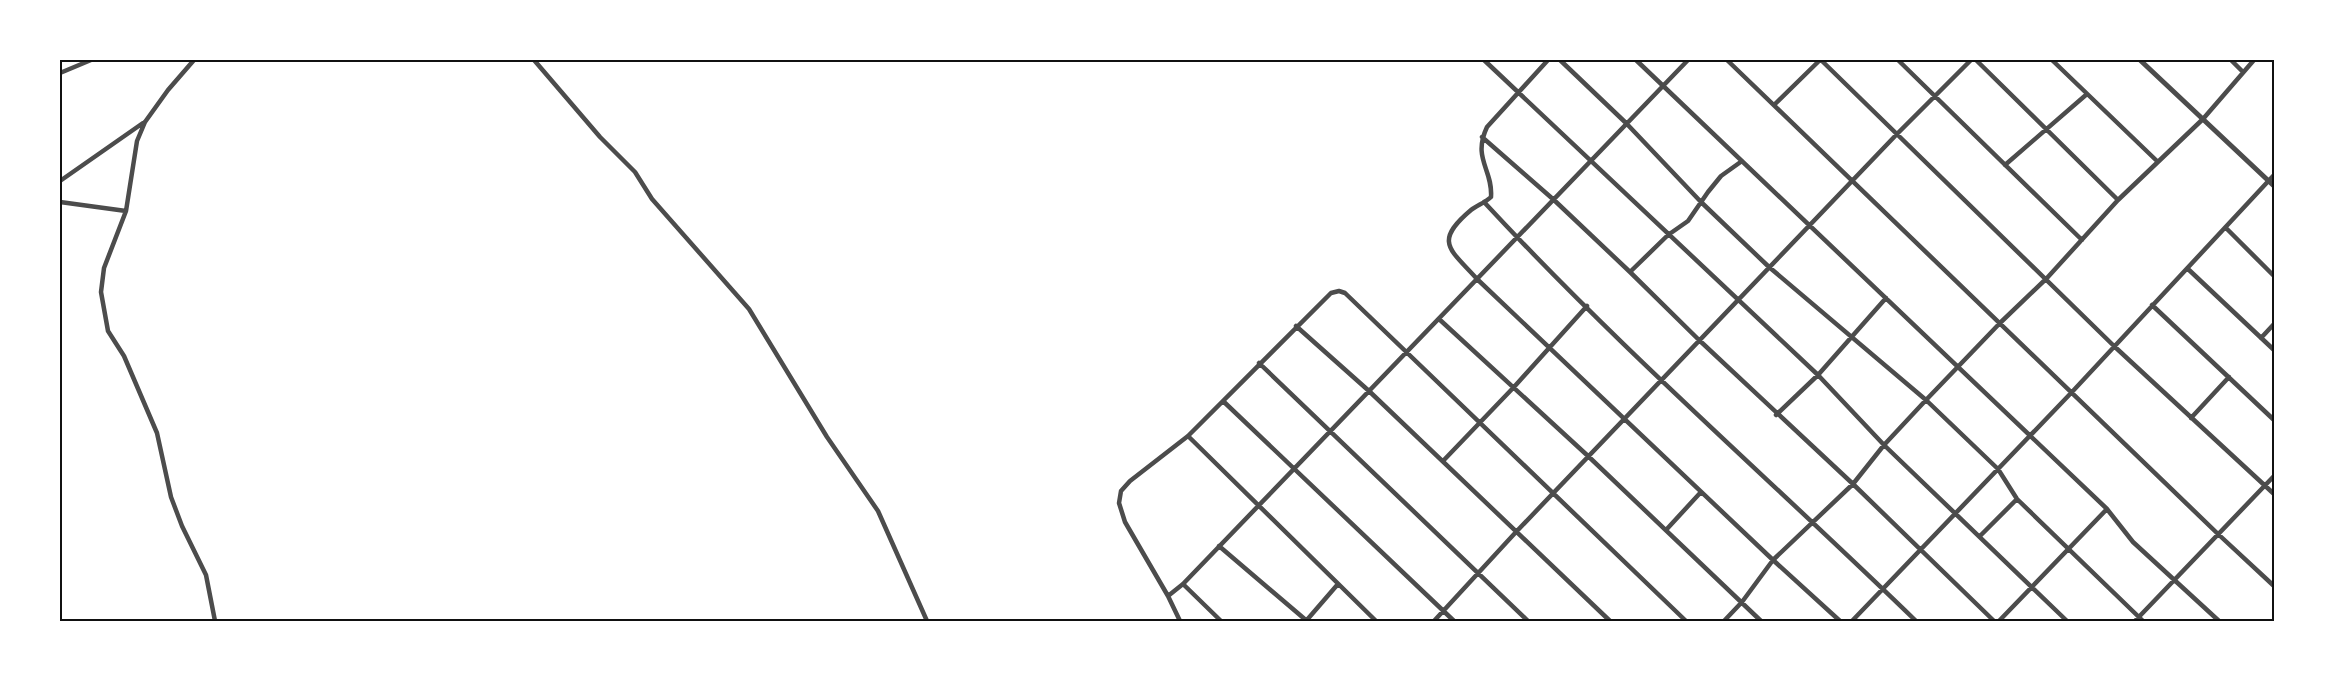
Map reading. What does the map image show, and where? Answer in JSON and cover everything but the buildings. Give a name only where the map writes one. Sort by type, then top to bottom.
[{"type":"street","points":[[60,74],[91,60]]},
{"type":"street","points":[[194,60],[168,90],[145,122],[137,140],[126,211],[104,268],[101,292],[103,313],[108,330],[124,356],[157,433],[171,497],[182,526],[206,575],[215,621]]},
{"type":"street","points":[[534,60],[600,136],[635,172],[652,199],[749,309],[827,437],[878,511],[927,621]]},
{"type":"street","points":[[1484,60],[1818,375],[1884,444],[2034,586],[2067,621]]},
{"type":"street","points":[[1548,60],[1487,127],[1482,137],[1480,152],[1491,196],[1471,211],[1450,232],[1448,238],[1449,247],[1477,279],[1773,560],[1840,621]]},
{"type":"street","points":[[1560,60],[1626,124],[1701,202],[1769,267],[1926,400],[1998,469],[2017,499],[2139,620],[2274,476]]},
{"type":"street","points":[[1636,60],[2107,509],[2133,542],[2219,621]]},
{"type":"street","points":[[1168,596],[1183,584],[1688,60]]},
{"type":"street","points":[[1728,60],[2274,586]]},
{"type":"street","points":[[1774,106],[1820,60],[2047,278],[2115,347],[2274,494]]},
{"type":"street","points":[[1898,60],[2082,240]]},
{"type":"street","points":[[1434,621],[1553,492],[1896,134],[1971,60]]},
{"type":"street","points":[[1976,60],[2118,200]]},
{"type":"street","points":[[2052,60],[2158,162]]},
{"type":"street","points":[[2140,60],[2274,186]]},
{"type":"street","points":[[2231,60],[2243,72]]},
{"type":"street","points":[[1724,621],[1742,602],[1773,560],[1814,524],[1853,484],[1884,444],[2000,323],[2047,278],[2118,200],[2203,119],[2254,60]]},
{"type":"street","points":[[2005,165],[2087,94]]},
{"type":"street","points":[[60,181],[145,122]]},
{"type":"street","points":[[1482,137],[1554,200],[1776,415],[1853,484],[1994,621]]},
{"type":"street","points":[[1630,272],[1668,235],[1688,221],[1721,176],[1742,161]]},
{"type":"street","points":[[1852,621],[2115,347],[2274,175]]},
{"type":"street","points":[[60,202],[126,211]]},
{"type":"street","points":[[1484,202],[1517,238],[1662,380],[1916,621]]},
{"type":"street","points":[[2226,228],[2274,276]]},
{"type":"street","points":[[2188,269],[2274,350]]},
{"type":"street","points":[[1180,621],[1168,596],[1125,522],[1119,503],[1121,491],[1188,436],[1296,326],[1332,293],[1339,291],[1345,294],[1686,621]]},
{"type":"street","points":[[1776,415],[1818,375],[1886,298]]},
{"type":"street","points":[[2152,305],[2274,420]]},
{"type":"street","points":[[1443,461],[1514,387],[1587,306]]},
{"type":"street","points":[[1439,319],[1588,456],[1761,621]]},
{"type":"street","points":[[2261,338],[2274,324]]},
{"type":"street","points":[[1296,326],[1369,391],[1610,621]]},
{"type":"street","points":[[1259,363],[1528,621]]},
{"type":"street","points":[[2191,418],[2228,377]]},
{"type":"street","points":[[1223,401],[1454,621]]},
{"type":"street","points":[[1188,436],[1376,621]]},
{"type":"street","points":[[1666,530],[1701,492]]},
{"type":"street","points":[[1980,536],[2017,499]]},
{"type":"street","points":[[1999,621],[2107,509]]},
{"type":"street","points":[[1218,546],[1306,621],[1338,584]]},
{"type":"street","points":[[1183,584],[1221,621]]}]
